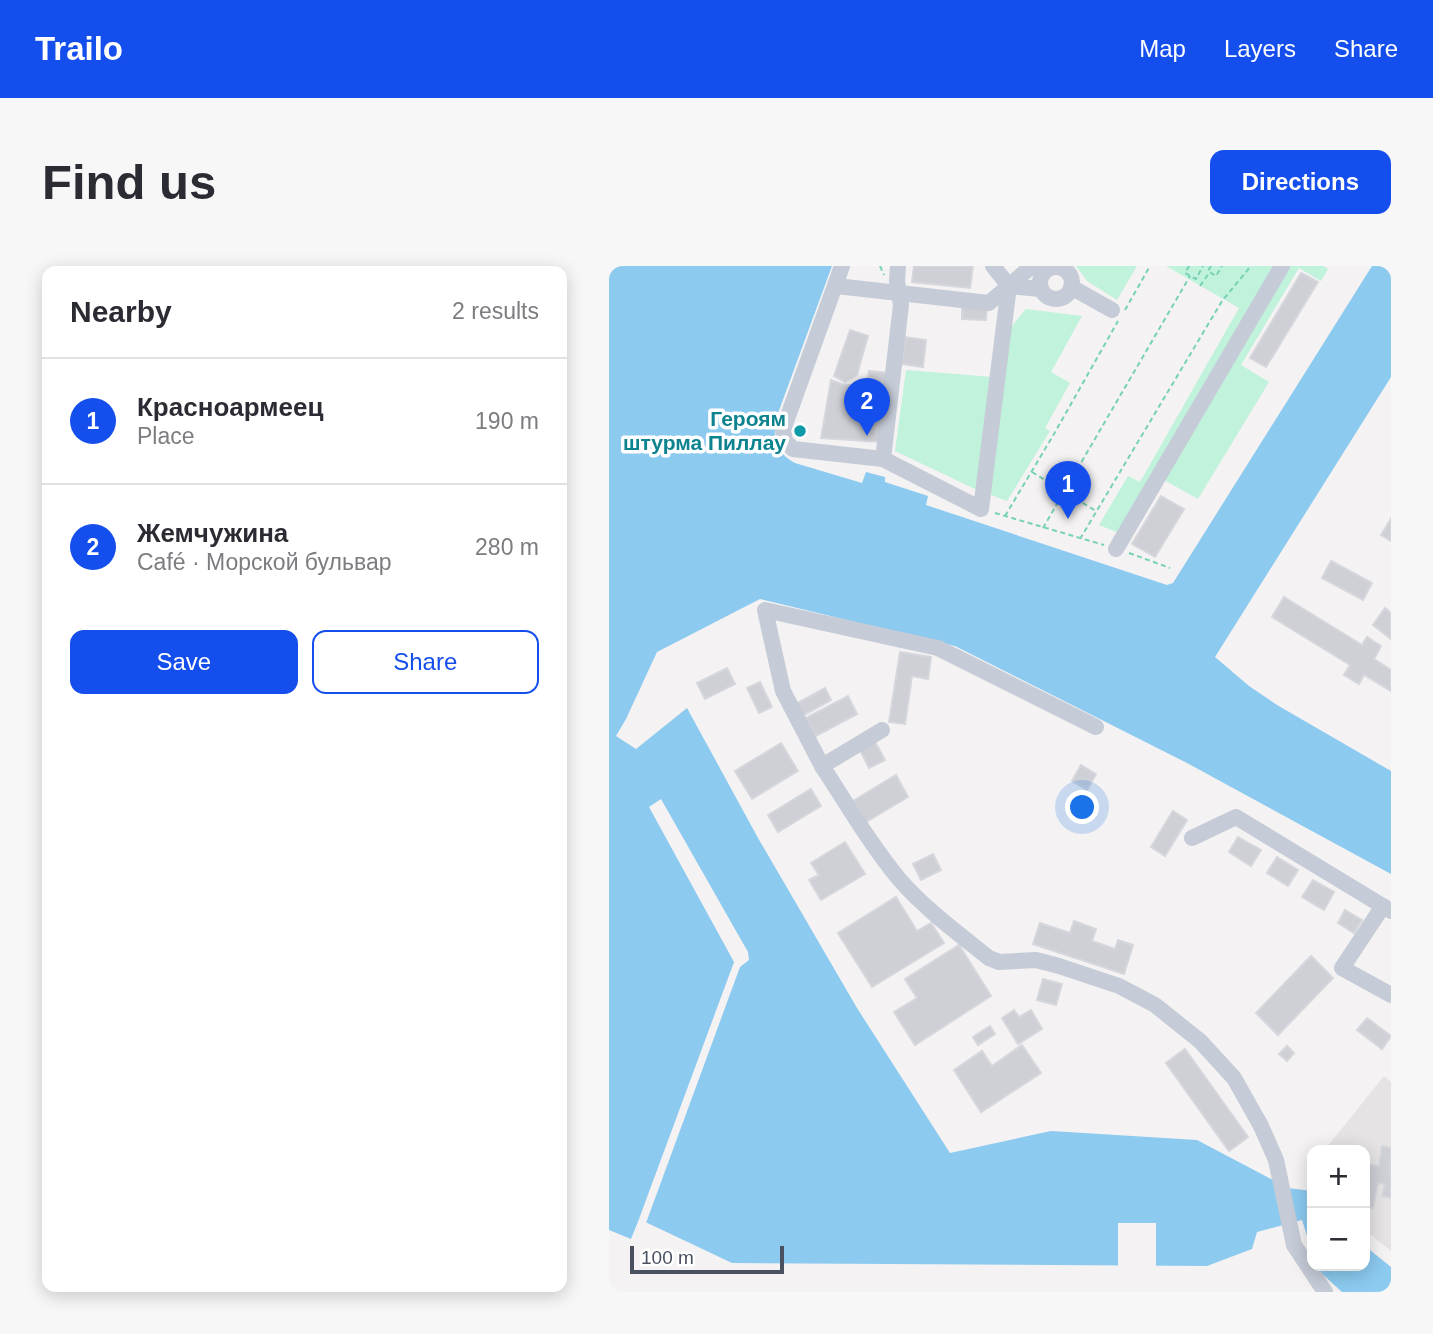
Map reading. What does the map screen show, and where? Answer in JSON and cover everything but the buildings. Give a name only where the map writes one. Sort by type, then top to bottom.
[{"type":"street","points":[[842,266],[783,430],[785,441],[793,449],[883,459],[981,509],[1009,286]]},
{"type":"street","points":[[883,459],[901,305],[897,281],[898,266]]},
{"type":"street","points":[[993,266],[1009,286],[1040,289]]},
{"type":"street","points":[[836,286],[989,303],[1032,266]]},
{"type":"street","points":[[1117,549],[1282,266]]},
{"type":"street","points":[[1049,267],[1060,267],[1071,277],[1071,287],[1066,296],[1056,302],[1040,289],[1040,279],[1049,267]]},
{"type":"street","points":[[1071,287],[1112,310]]},
{"type":"street","points":[[1096,727],[938,648],[765,610],[783,691],[822,766],[871,842],[899,878],[916,896],[989,958],[999,962],[1036,960],[1119,986],[1155,1005],[1200,1041],[1234,1079],[1265,1134],[1281,1177],[1294,1245],[1325,1292]]},
{"type":"street","points":[[822,766],[882,730]]},
{"type":"street","points":[[1192,838],[1236,817],[1387,908],[1342,968],[1391,995]]},
{"type":"path","points":[[1005,516],[1150,266]]},
{"type":"path","points":[[1189,266],[1185,273],[1195,279],[1203,266]]},
{"type":"path","points":[[1200,286],[1211,266]]},
{"type":"path","points":[[1210,272],[1216,276],[1222,266]]},
{"type":"path","points":[[1242,266],[1248,270]]},
{"type":"path","points":[[1080,539],[1222,301],[1251,266]]},
{"type":"path","points":[[1043,528],[1190,276]]},
{"type":"path","points":[[1031,472],[1097,511]]},
{"type":"path","points":[[981,509],[1117,549],[1170,568]]},
{"type":"shaded area","points":[[1384,1076],[1391,1082],[1391,1251],[1370,1234],[1370,1145],[1329,1145]]},
{"type":"green space","points":[[1076,266],[1137,266],[1117,300],[1087,281]]},
{"type":"green space","points":[[1166,266],[1324,266],[1328,269],[1321,281],[1299,268],[1241,365],[1269,382],[1198,499],[1155,475],[1121,534],[1099,525],[1128,476],[1140,482],[1239,308]]},
{"type":"green space","points":[[1026,309],[1082,316],[1051,372],[1070,383],[1045,428],[1050,431],[1007,501],[895,451],[906,370],[993,377],[988,408],[1001,410],[1011,327]]},
{"type":"water","points":[[609,266],[832,266],[777,416],[775,437],[779,449],[788,459],[862,483],[866,472],[885,477],[885,482],[928,496],[926,505],[1167,585],[1173,583],[1372,266],[1391,266],[1391,377],[1215,657],[1249,686],[1277,705],[1391,771],[1391,874],[1187,763],[955,646],[760,599],[657,652],[616,736],[636,749],[687,708],[758,838],[857,1008],[950,1153],[1051,1131],[1197,1140],[1288,1188],[1307,1190],[1307,1236],[1302,1220],[1257,1232],[1252,1249],[1207,1266],[732,1263],[639,1219],[631,1239],[609,1230]]},
{"type":"water","points":[[1370,1250],[1391,1267],[1391,1292],[1342,1292],[1319,1271],[1370,1271]]},
{"type":"pier","points":[[661,799],[748,952],[749,960],[740,967],[646,1223],[639,1219],[734,962],[649,807]]},
{"type":"pier","points":[[1118,1223],[1156,1223],[1156,1266],[1118,1266]]},
{"type":"place","name":"Героям штурма Пиллау","points":[[800,431]]},
{"type":"place","name":"Жемчужина","points":[[867,436]]},
{"type":"place","name":"Красноармеец","points":[[1068,519]]}]
